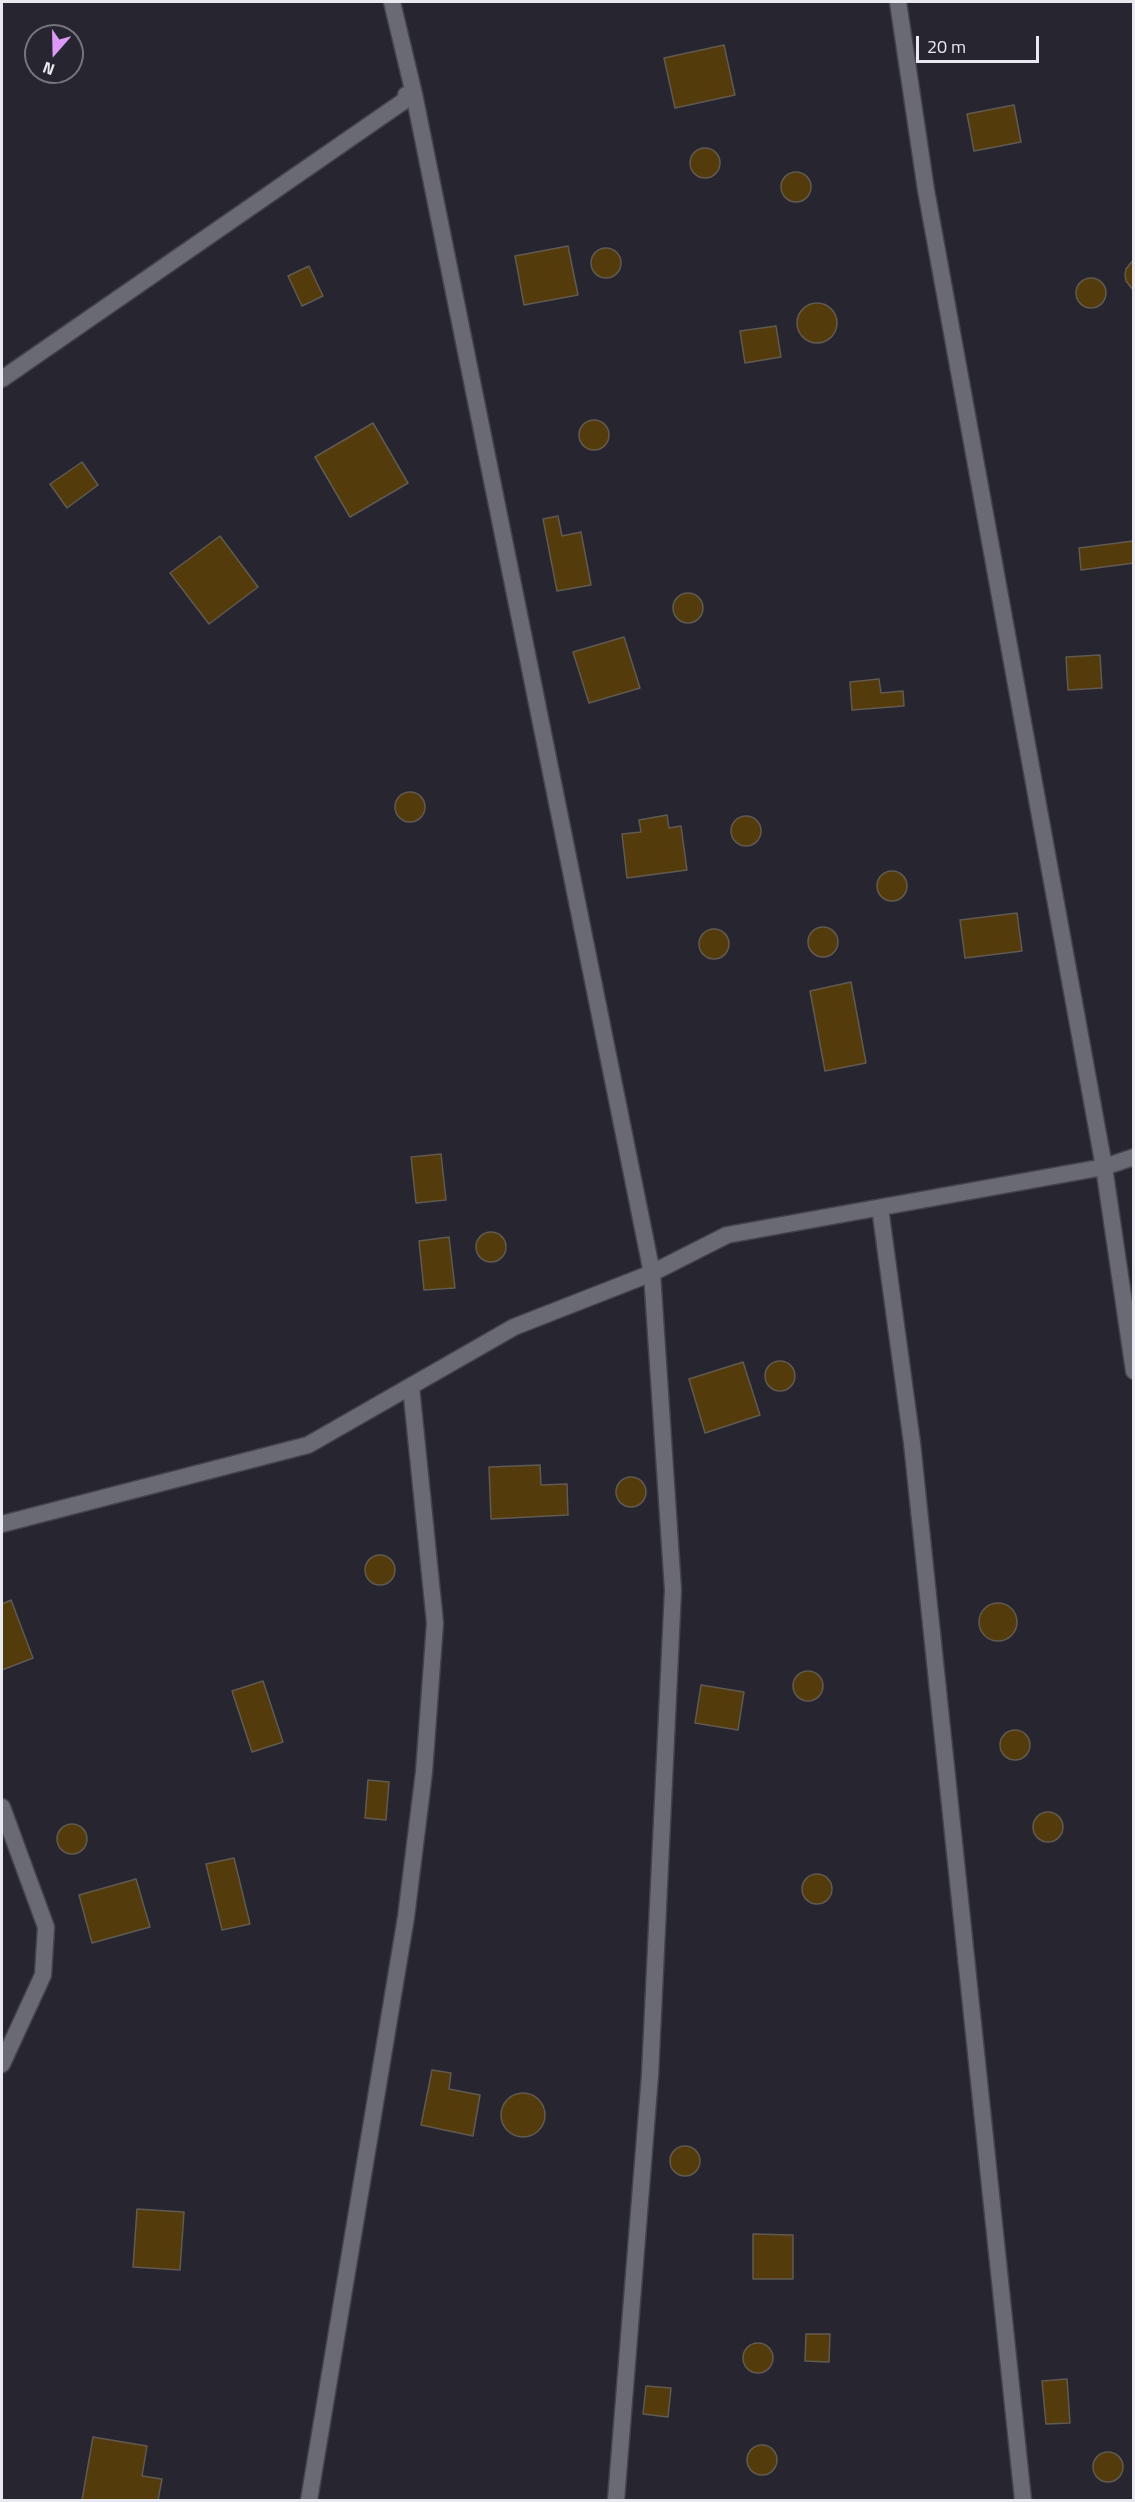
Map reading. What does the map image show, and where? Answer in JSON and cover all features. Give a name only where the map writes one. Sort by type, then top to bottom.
[{"type":"street","points":[[392,2],[652,1273],[673,1590],[650,2075],[616,2500]]},
{"type":"street","points":[[898,2],[926,190],[1104,1167],[1134,1371]]},
{"type":"street","points":[[2,379],[410,95]]},
{"type":"street","points":[[2,1524],[308,1445],[514,1327],[652,1273],[727,1235],[1104,1167],[1134,1157]]},
{"type":"street","points":[[880,1208],[913,1455],[1023,2500]]},
{"type":"street","points":[[309,2500],[406,1917],[424,1773],[435,1623],[411,1387]]},
{"type":"street","points":[[2,1807],[46,1927],[43,1975],[2,2064]]},
{"type":"building","points":[[724,45],[735,95],[675,108],[664,58]]},
{"type":"building","points":[[1014,105],[1021,142],[974,151],[967,114]]},
{"type":"building","points":[[705,148],[716,152],[720,163],[716,174],[705,178],[694,174],[690,163],[694,152]]},
{"type":"building","points":[[796,172],[807,176],[811,187],[807,198],[796,202],[785,198],[781,187],[785,176]]},
{"type":"building","points":[[568,246],[578,295],[524,305],[515,256]]},
{"type":"building","points":[[606,248],[617,252],[621,263],[617,274],[606,278],[595,274],[591,263],[595,252]]},
{"type":"building","points":[[1134,259],[1134,291],[1126,281],[1125,275],[1126,269]]},
{"type":"building","points":[[309,266],[323,296],[302,306],[288,276]]},
{"type":"building","points":[[1091,278],[1102,282],[1106,293],[1102,304],[1091,308],[1080,304],[1076,293],[1080,282]]},
{"type":"building","points":[[817,303],[831,309],[837,323],[831,337],[817,343],[803,337],[797,323],[803,309]]},
{"type":"building","points":[[776,326],[781,357],[745,363],[740,331]]},
{"type":"building","points":[[594,420],[604,425],[609,435],[604,445],[594,450],[584,445],[579,435],[584,425]]},
{"type":"building","points":[[373,423],[408,483],[350,517],[315,457]]},
{"type":"building","points":[[82,462],[98,485],[67,508],[50,484]]},
{"type":"building","points":[[558,516],[562,536],[581,532],[591,585],[557,591],[543,519]]},
{"type":"building","points":[[220,536],[258,587],[209,624],[170,573]]},
{"type":"building","points":[[1133,541],[1134,563],[1081,570],[1079,548]]},
{"type":"building","points":[[688,593],[698,598],[703,608],[698,618],[688,623],[678,618],[673,608],[678,598]]},
{"type":"building","points":[[624,637],[640,688],[589,703],[573,652]]},
{"type":"building","points":[[1100,655],[1102,688],[1068,690],[1066,657]]},
{"type":"building","points":[[879,679],[881,693],[903,691],[904,706],[852,710],[850,682]]},
{"type":"building","points":[[410,792],[420,797],[425,807],[420,817],[410,822],[400,817],[395,807],[400,797]]},
{"type":"building","points":[[667,815],[669,828],[681,826],[687,870],[627,878],[622,834],[641,832],[639,820]]},
{"type":"building","points":[[746,816],[756,821],[761,831],[756,841],[746,846],[736,841],[731,831],[736,821]]},
{"type":"building","points":[[892,871],[902,876],[907,886],[902,896],[892,901],[882,896],[877,886],[882,876]]},
{"type":"building","points":[[1017,913],[1022,951],[965,958],[960,920]]},
{"type":"building","points":[[823,927],[833,932],[838,942],[833,952],[823,957],[813,952],[808,942],[813,932]]},
{"type":"building","points":[[714,929],[720,930],[728,938],[728,950],[720,958],[714,959],[708,958],[700,950],[699,944],[700,938],[708,930]]},
{"type":"building","points":[[851,982],[866,1063],[825,1071],[810,991]]},
{"type":"building","points":[[441,1154],[446,1200],[416,1203],[411,1157]]},
{"type":"building","points":[[491,1232],[497,1233],[505,1241],[505,1253],[497,1261],[491,1262],[485,1261],[477,1253],[476,1247],[477,1241],[485,1233]]},
{"type":"building","points":[[449,1237],[455,1288],[424,1290],[419,1241]]},
{"type":"building","points":[[780,1361],[790,1366],[795,1376],[790,1386],[780,1391],[770,1386],[765,1376],[770,1366]]},
{"type":"building","points":[[743,1362],[760,1415],[705,1433],[689,1379]]},
{"type":"building","points":[[540,1465],[541,1485],[567,1484],[568,1515],[491,1519],[489,1467]]},
{"type":"building","points":[[631,1477],[641,1482],[646,1492],[641,1502],[631,1507],[621,1502],[616,1492],[621,1482]]},
{"type":"building","points":[[380,1555],[386,1556],[394,1564],[394,1576],[386,1584],[380,1585],[374,1584],[366,1576],[365,1570],[366,1564],[374,1556]]},
{"type":"building","points":[[11,1600],[33,1658],[2,1670],[2,1604]]},
{"type":"building","points":[[998,1603],[1012,1608],[1017,1622],[1012,1636],[998,1641],[984,1636],[979,1622],[984,1608]]},
{"type":"building","points":[[808,1671],[818,1676],[823,1686],[818,1696],[808,1701],[798,1696],[793,1686],[798,1676]]},
{"type":"building","points":[[263,1681],[283,1742],[252,1752],[232,1691]]},
{"type":"building","points":[[701,1685],[744,1692],[738,1730],[695,1723]]},
{"type":"building","points":[[1015,1730],[1025,1735],[1030,1745],[1025,1755],[1015,1760],[1005,1755],[1000,1745],[1005,1735]]},
{"type":"building","points":[[368,1780],[389,1782],[386,1820],[365,1818]]},
{"type":"building","points":[[1048,1812],[1054,1813],[1062,1821],[1062,1833],[1054,1841],[1048,1842],[1042,1841],[1034,1833],[1033,1827],[1034,1821],[1042,1813]]},
{"type":"building","points":[[72,1824],[82,1829],[87,1839],[82,1849],[72,1854],[62,1849],[57,1839],[62,1829]]},
{"type":"building","points":[[234,1858],[250,1924],[222,1930],[206,1864]]},
{"type":"building","points":[[817,1874],[827,1879],[832,1889],[827,1899],[817,1904],[807,1899],[802,1889],[807,1879]]},
{"type":"building","points":[[136,1879],[150,1927],[92,1943],[79,1895]]},
{"type":"building","points":[[432,2070],[451,2073],[449,2089],[480,2095],[473,2136],[421,2125]]},
{"type":"building","points":[[523,2093],[539,2099],[545,2115],[539,2131],[523,2137],[507,2131],[501,2115],[507,2099]]},
{"type":"building","points":[[685,2146],[695,2151],[700,2161],[695,2171],[685,2176],[675,2171],[670,2161],[675,2151]]},
{"type":"building","points":[[137,2209],[184,2212],[180,2270],[133,2267]]},
{"type":"building","points":[[753,2234],[793,2235],[793,2279],[753,2279]]},
{"type":"building","points":[[806,2334],[830,2334],[829,2362],[805,2361]]},
{"type":"building","points":[[758,2343],[764,2344],[772,2352],[772,2364],[764,2372],[758,2373],[752,2372],[744,2364],[743,2358],[744,2352],[752,2344]]},
{"type":"building","points":[[1067,2379],[1070,2423],[1046,2424],[1042,2381]]},
{"type":"building","points":[[646,2386],[671,2388],[668,2417],[643,2414]]},
{"type":"building","points":[[93,2437],[147,2446],[142,2476],[162,2479],[158,2500],[82,2500]]},
{"type":"building","points":[[762,2445],[768,2446],[776,2454],[776,2466],[768,2474],[762,2475],[756,2474],[748,2466],[747,2460],[748,2454],[756,2446]]},
{"type":"building","points":[[1108,2452],[1119,2456],[1123,2467],[1119,2478],[1108,2482],[1097,2478],[1093,2467],[1097,2456]]}]
